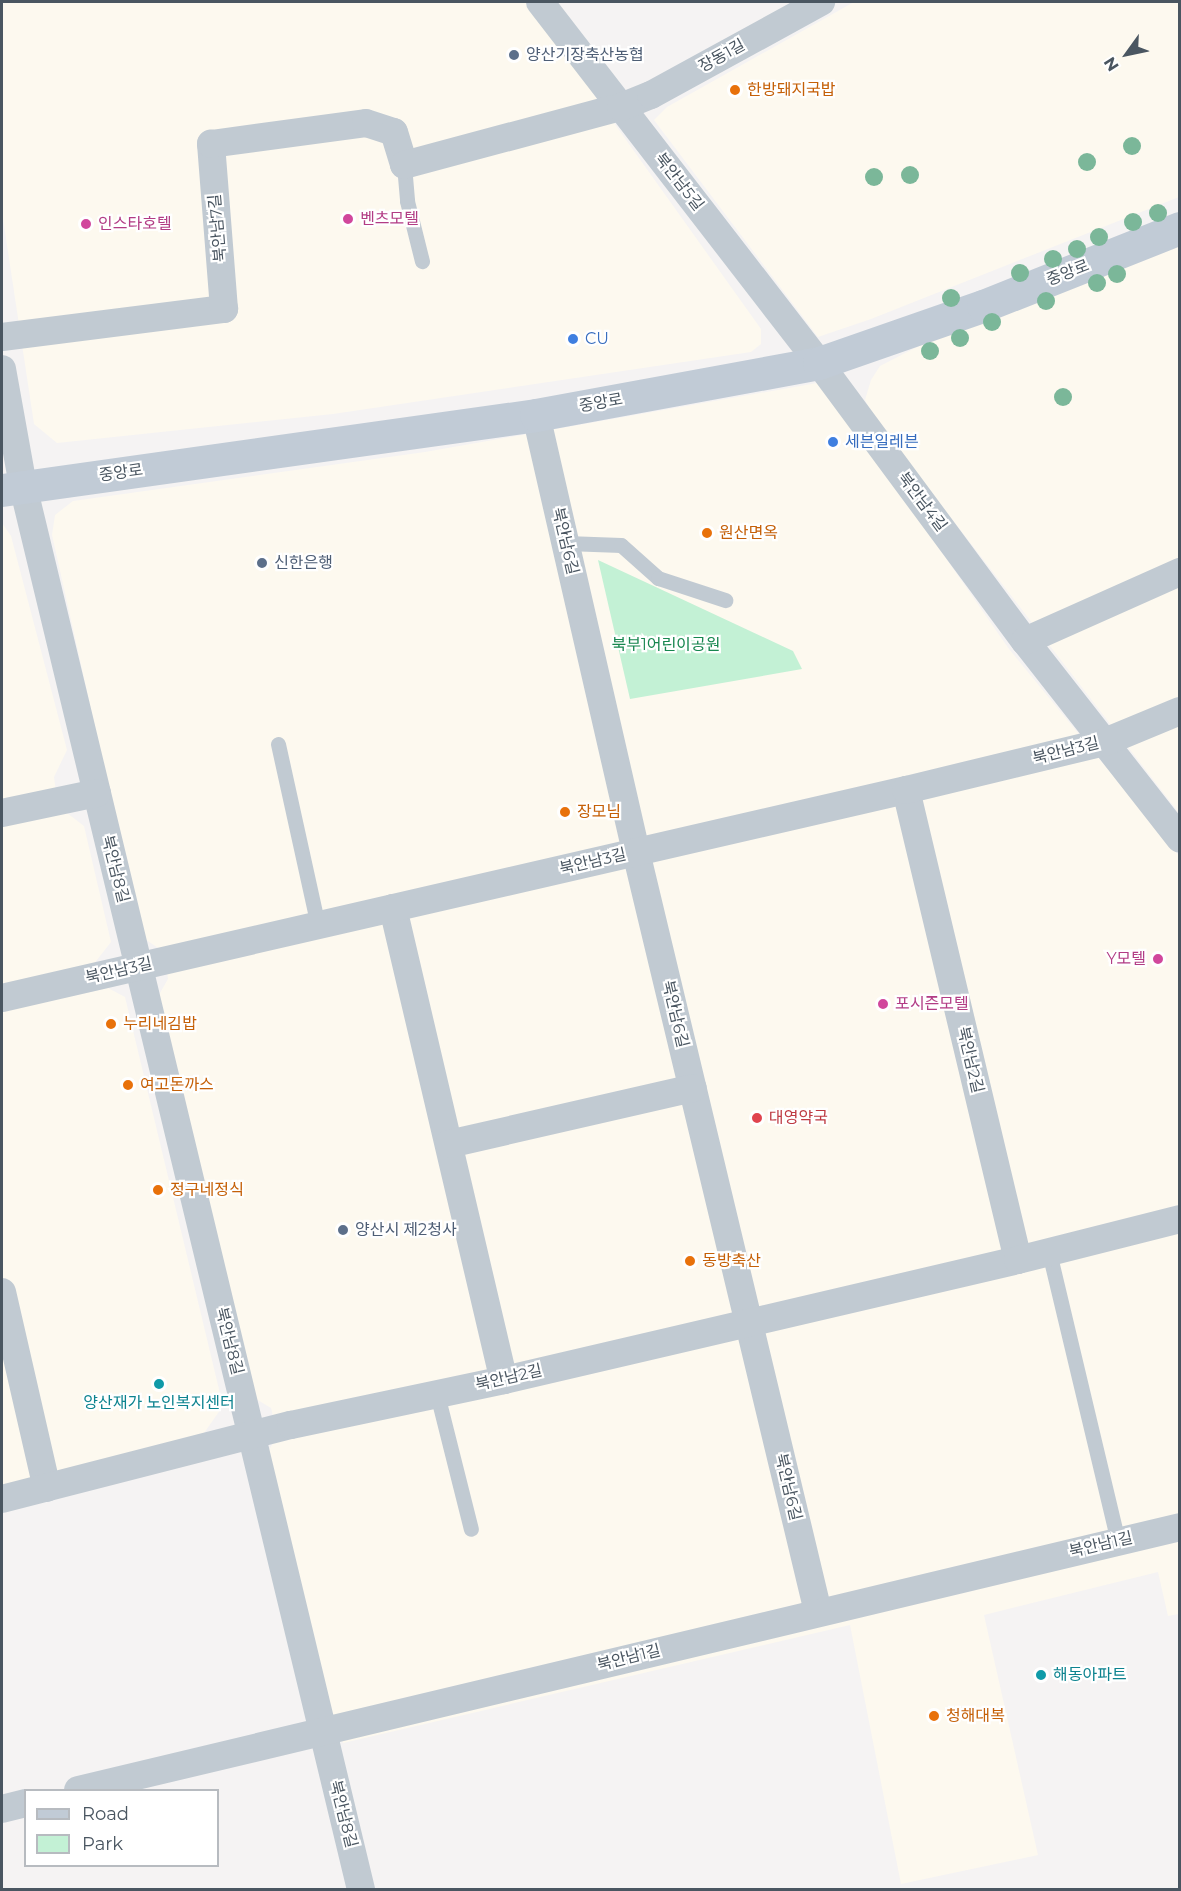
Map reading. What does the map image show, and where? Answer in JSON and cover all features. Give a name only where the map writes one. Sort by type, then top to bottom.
[{"type":"main road","name":"중앙로","points":[[11,472],[536,415],[819,363],[983,306],[1179,228]]},
{"type":"street","name":"북안남5길","points":[[540,2],[819,363]]},
{"type":"street","name":"장동1길","points":[[404,165],[621,107],[651,95],[821,2]]},
{"type":"street","name":"북안남7길","points":[[2,337],[224,309],[211,144],[366,123],[394,132],[404,165]]},
{"type":"street","name":"북안남4길","points":[[819,363],[1025,641],[1179,839]]},
{"type":"street","points":[[2,369],[11,472]]},
{"type":"street","name":"북안남6길","points":[[536,415],[636,852],[818,1612]]},
{"type":"street","name":"북안남8길","points":[[11,472],[97,793],[362,1890]]},
{"type":"street","points":[[1025,641],[1179,572]]},
{"type":"street","name":"북안남3길","points":[[2,998],[1105,742],[1179,711]]},
{"type":"street","name":"북안남2길","points":[[906,790],[1018,1260]]},
{"type":"street","points":[[2,813],[97,793]]},
{"type":"street","points":[[393,908],[504,1380]]},
{"type":"street","points":[[449,1144],[693,1088]]},
{"type":"street","name":"북안남2길","points":[[2,1499],[252,1437],[291,1425],[504,1380],[1018,1260],[1179,1219]]},
{"type":"street","points":[[2,1292],[47,1488]]},
{"type":"street","name":"북안남1길","points":[[86,1789],[1179,1527]]},
{"type":"street","points":[[2,1809],[24,1804]]},
{"type":"lane","points":[[404,165],[407,201],[422,261]]},
{"type":"lane","points":[[566,543],[621,545],[658,578],[725,600]]},
{"type":"lane","points":[[278,744],[318,926]]},
{"type":"lane","points":[[1049,1252],[1118,1541]]},
{"type":"lane","points":[[437,1394],[471,1529]]},
{"type":"shaded area","points":[[2,2],[532,2],[599,102],[761,329],[761,344],[751,352],[333,414],[57,443],[34,424],[2,212]]},
{"type":"shaded area","points":[[854,2],[1179,2],[1179,197],[871,319],[818,337],[654,120],[667,107]]},
{"type":"shaded area","points":[[1179,240],[1179,813],[877,422],[865,400],[871,380],[880,366],[919,346]]},
{"type":"shaded area","points":[[817,383],[836,400],[1009,649],[1179,856],[1179,1614],[1168,1616],[1158,1572],[984,1615],[1038,1855],[901,1884],[850,1625],[343,1743],[322,1696],[264,1458],[278,1435],[271,1408],[251,1396],[156,1000],[168,979],[164,952],[142,937],[52,535],[55,515],[73,501],[425,452]]},
{"type":"shaded area","points":[[2,523],[11,536],[67,750],[54,777],[58,806],[84,826],[111,942],[93,965],[2,986]]},
{"type":"shaded area","points":[[108,988],[125,997],[223,1406],[204,1433],[2,1488],[2,1011]]},
{"type":"green space","name":"북부1어린이공원","points":[[598,560],[793,651],[802,669],[630,699]]},
{"type":"place","name":"양산기장축산농협","points":[[514,55]]},
{"type":"place","name":"한방돼지국밥","points":[[735,90]]},
{"type":"place","name":"벤츠모텔","points":[[348,219]]},
{"type":"place","name":"인스타호텔","points":[[86,224]]},
{"type":"place","name":"CU","points":[[573,339]]},
{"type":"place","name":"세븐일레븐","points":[[833,442]]},
{"type":"place","name":"원산면옥","points":[[707,533]]},
{"type":"place","name":"신한은행","points":[[262,563]]},
{"type":"place","name":"장모님","points":[[565,812]]},
{"type":"place","name":"Y모텔","points":[[1158,959]]},
{"type":"place","name":"포시즌모텔","points":[[883,1004]]},
{"type":"place","name":"누리네김밥","points":[[111,1024]]},
{"type":"place","name":"여고돈까스","points":[[128,1085]]},
{"type":"place","name":"대영약국","points":[[757,1118]]},
{"type":"place","name":"정구네정식","points":[[158,1190]]},
{"type":"place","name":"양산시 제2청사","points":[[343,1230]]},
{"type":"place","name":"동방축산","points":[[690,1261]]},
{"type":"place","name":"양산재가 노인복지센터","points":[[159,1384]]},
{"type":"place","name":"해동아파트","points":[[1041,1675]]},
{"type":"place","name":"청해대복","points":[[934,1716]]}]
